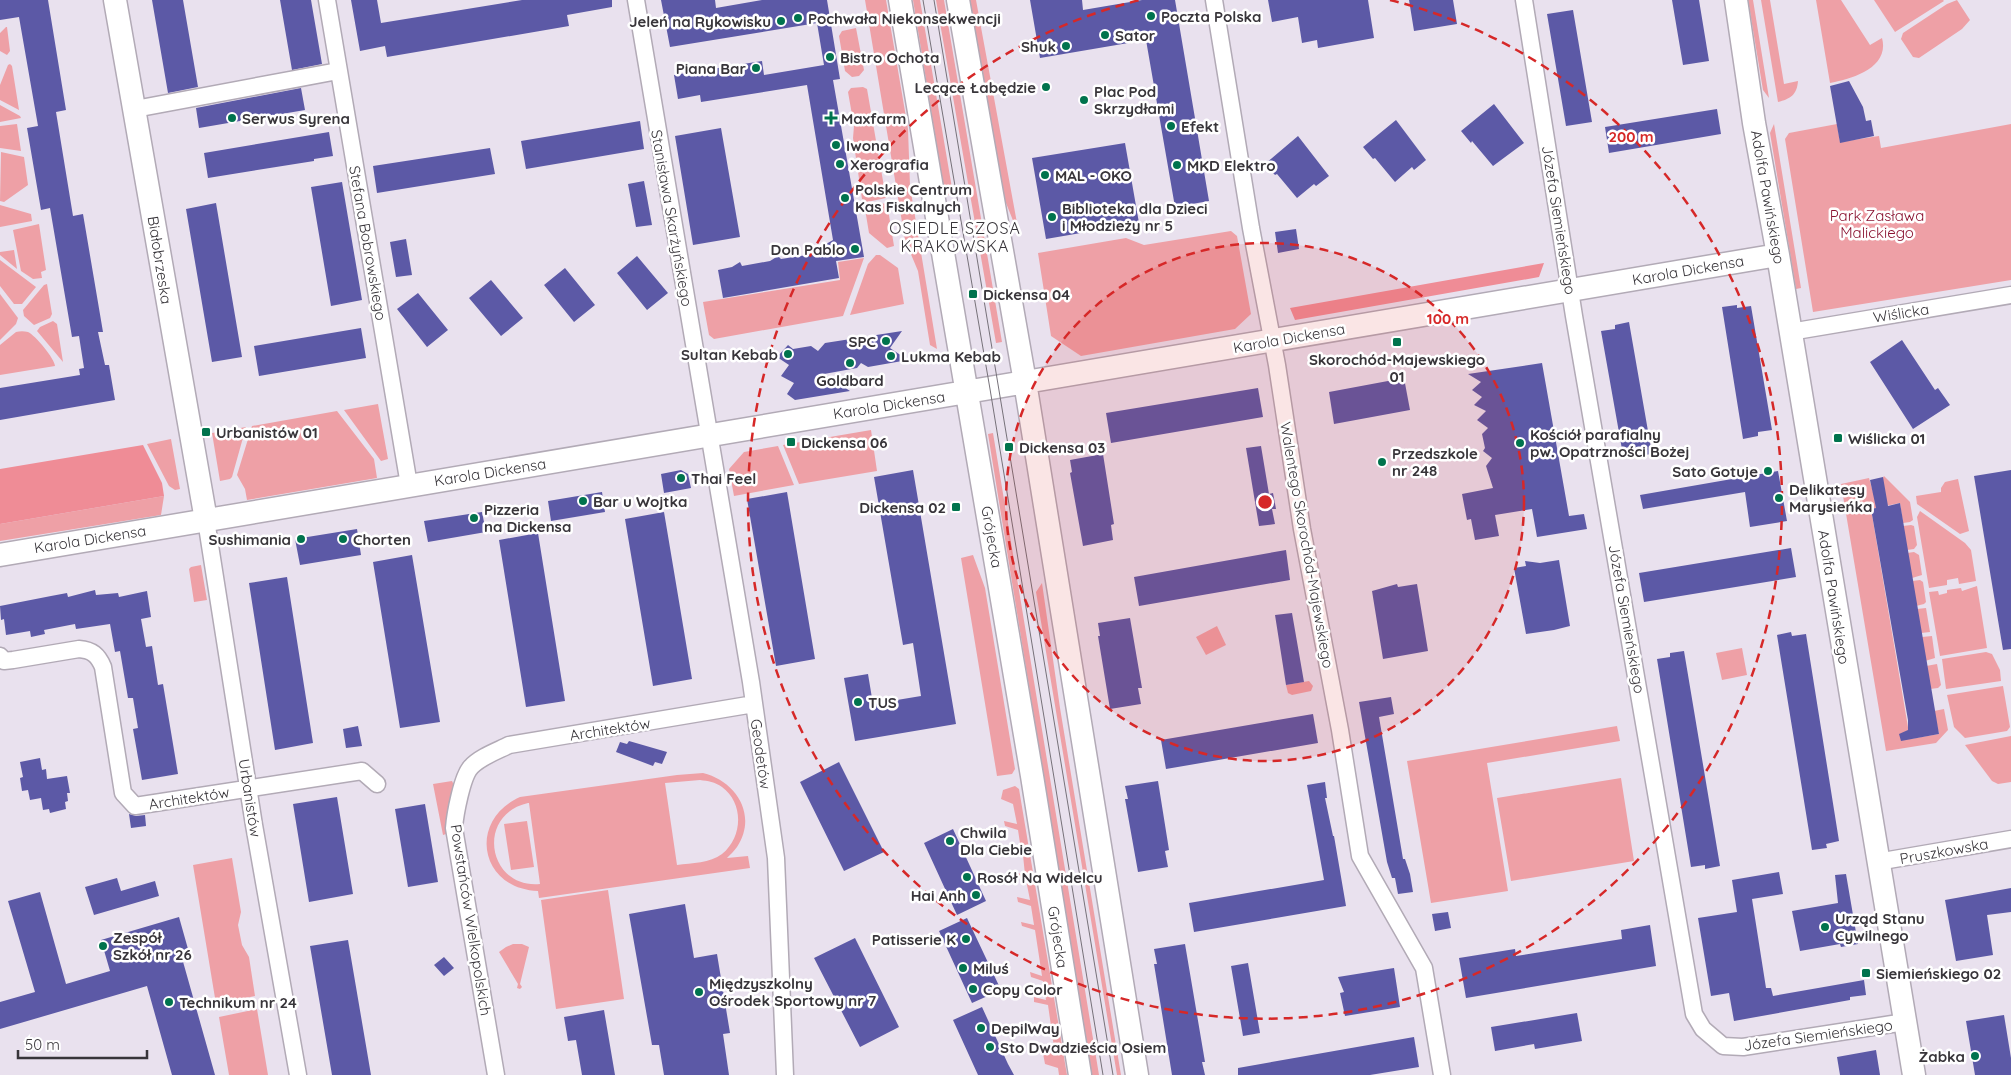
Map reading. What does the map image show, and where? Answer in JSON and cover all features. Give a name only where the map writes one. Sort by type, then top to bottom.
[{"type":"street","name":"Białobrzeska","points":[[115,0],[206,520]]},
{"type":"street","name":"Stefana Bobrowskiego","points":[[326,0],[409,485]]},
{"type":"street","name":"Stanisława Skarżyńskiego","points":[[636,0],[710,436]]},
{"type":"street","name":"Grójecka","points":[[900,0],[1031,766],[1080,1075]]},
{"type":"street","points":[[958,0],[1025,382],[1137,1075]]},
{"type":"street","name":"Walentego Skorochód-Majewskiego","points":[[1214,0],[1251,228],[1273,340],[1302,529],[1338,721],[1360,856],[1424,968],[1442,1075]]},
{"type":"street","name":"Józefa Siemieńskiego","points":[[1524,0],[1570,290],[1694,1014],[1703,1030],[1723,1046],[1743,1047],[1905,1022]]},
{"type":"street","name":"Adolfa Pawińskiego","points":[[1736,0],[1754,123],[1778,255],[1914,1075]]},
{"type":"street","points":[[135,110],[338,71]]},
{"type":"street","name":"Karola Dickensa","points":[[0,554],[1778,255]]},
{"type":"street","name":"Wiślicka","points":[[1790,332],[2011,295]]},
{"type":"street","name":"Geodetów","points":[[710,436],[754,704],[776,858],[785,1075]]},
{"type":"street","name":"Urbanistów","points":[[206,520],[248,789],[298,1075]]},
{"type":"street","name":"Architektów","points":[[0,656],[4,661],[79,649],[90,650],[98,657],[103,667],[123,793],[135,806],[362,771],[377,784]]},
{"type":"street","name":"Architektów","points":[[470,767],[510,745],[754,704]]},
{"type":"street","name":"Powstańców Wielkopolskich","points":[[470,767],[462,785],[454,816],[454,828],[496,1075]]},
{"type":"street","name":"Pruszkowska","points":[[1878,862],[2011,839]]},
{"type":"green space","points":[[865,0],[886,0],[908,129],[910,186],[937,349],[930,345],[918,271],[905,240]]},
{"type":"green space","points":[[913,0],[920,0],[953,194],[945,196]]},
{"type":"green space","points":[[936,0],[944,0],[1002,342],[996,343]]},
{"type":"green space","points":[[966,0],[976,0],[1017,223],[1014,223],[1004,198]]},
{"type":"green space","points":[[1748,0],[1753,0],[1769,98],[1763,90]]},
{"type":"green space","points":[[1761,0],[1770,0],[1784,84],[1798,81],[1792,96],[1778,102]]},
{"type":"green space","points":[[1816,0],[1841,0],[1870,45],[1882,38],[1883,48],[1875,64],[1858,75],[1830,83]]},
{"type":"green space","points":[[1874,0],[1943,0],[1944,1],[1895,32]]},
{"type":"green space","points":[[1957,0],[1970,20],[1962,29],[1919,58],[1913,57],[1901,39],[1903,33],[1947,4]]},
{"type":"green space","points":[[6,27],[10,51],[7,55],[0,51],[0,33]]},
{"type":"green space","points":[[856,28],[864,70],[859,76],[852,77],[845,71],[839,36],[842,31]]},
{"type":"green space","points":[[10,64],[12,66],[19,110],[0,100],[0,85]]},
{"type":"green space","points":[[863,87],[867,89],[886,198],[867,202],[862,199],[853,138],[854,126],[848,92],[851,88]]},
{"type":"green space","points":[[0,105],[20,116],[21,118],[0,122]]},
{"type":"green space","points":[[17,124],[21,151],[0,148],[0,126]]},
{"type":"green space","points":[[1774,124],[1801,288],[1796,289],[1770,133]]},
{"type":"green space","name":"Park Zasława Malickiego","points":[[1837,124],[1840,142],[1879,136],[1881,148],[2011,124],[2011,280],[1813,312],[1785,139],[1789,133]]},
{"type":"green space","points":[[1,152],[24,157],[28,185],[4,202],[0,201]]},
{"type":"green space","points":[[887,203],[894,246],[887,248],[869,233],[865,209],[868,206]]},
{"type":"green space","points":[[0,205],[31,214],[32,221],[0,227]]},
{"type":"green space","points":[[39,224],[46,270],[41,272],[42,278],[33,279],[21,271],[13,230]]},
{"type":"green space","points":[[1231,231],[1237,236],[1251,314],[1235,329],[1081,356],[1051,336],[1038,253],[1126,238],[1144,245]]},
{"type":"green space","points":[[14,250],[17,269],[0,255],[0,252]]},
{"type":"green space","points":[[876,255],[880,255],[898,268],[904,304],[850,315],[868,264]]},
{"type":"green space","points":[[864,258],[843,316],[714,339],[709,335],[703,302],[840,280],[838,262]]},
{"type":"green space","points":[[0,260],[36,287],[22,304],[14,304],[0,286]]},
{"type":"green space","points":[[47,284],[52,314],[50,318],[34,325],[24,316],[23,310],[44,285]]},
{"type":"green space","points":[[0,294],[18,318],[16,324],[0,340]]},
{"type":"green space","points":[[53,321],[57,324],[63,362],[37,331],[40,327]]},
{"type":"green space","points":[[25,331],[31,334],[40,342],[55,366],[0,375],[0,345],[16,332]]},
{"type":"green space","points":[[378,404],[388,459],[381,461],[344,410]]},
{"type":"green space","points":[[337,411],[374,459],[377,478],[247,500],[245,489],[237,475],[252,426]]},
{"type":"green space","points":[[246,427],[232,477],[220,481],[212,433]]},
{"type":"green space","points":[[871,430],[877,471],[799,484],[783,445]]},
{"type":"green space","points":[[993,433],[1099,1075],[1092,1075],[988,434]]},
{"type":"green space","points":[[171,439],[180,489],[175,490],[169,486],[147,444]]},
{"type":"green space","points":[[778,446],[794,485],[734,496],[729,469],[744,452]]},
{"type":"green space","points":[[1884,476],[1910,502],[1913,520],[1903,523],[1900,503],[1871,509],[1910,739],[1939,734],[1934,711],[1944,709],[1948,730],[1936,743],[1886,751],[1841,484],[1869,478],[1873,492]]},
{"type":"green space","points":[[1958,479],[1969,531],[1960,534],[1917,504],[1916,496],[1941,492],[1945,482]]},
{"type":"green space","points":[[164,496],[161,515],[0,541],[0,524]]},
{"type":"green space","points":[[1920,511],[1965,543],[1971,550],[1976,581],[1959,584],[1958,578],[1947,580],[1947,585],[1929,588],[1917,517]]},
{"type":"green space","points":[[1903,526],[1914,526],[1917,545],[1914,549],[1907,550]]},
{"type":"green space","points":[[1914,552],[1919,555],[1922,575],[1912,578],[1907,553]]},
{"type":"green space","points":[[973,555],[985,588],[1015,769],[1012,774],[997,776],[961,558]]},
{"type":"green space","points":[[201,565],[207,600],[194,602],[189,569]]},
{"type":"green space","points":[[1920,580],[1923,582],[1926,602],[1916,606],[1912,581]]},
{"type":"green space","points":[[1042,583],[1060,708],[1121,1075],[1117,1075],[1036,592]]},
{"type":"green space","points":[[1977,586],[1987,648],[1940,656],[1929,592],[1938,591],[1939,595],[1947,593],[1947,590],[1961,588],[1962,591]]},
{"type":"green space","points":[[1926,608],[1930,632],[1921,633],[1917,609]]},
{"type":"green space","points":[[1217,626],[1226,645],[1206,655],[1196,637]]},
{"type":"green space","points":[[1932,636],[1935,658],[1925,661],[1922,637]]},
{"type":"green space","points":[[1742,648],[1747,675],[1722,680],[1716,653]]},
{"type":"green space","points":[[1986,652],[1992,654],[2000,670],[2001,681],[1946,689],[1942,659]]},
{"type":"green space","points":[[1937,664],[1941,685],[1938,688],[1930,689],[1926,666]]},
{"type":"green space","points":[[1309,681],[1313,686],[1311,691],[1292,695],[1288,693],[1286,685]]},
{"type":"green space","points":[[2003,686],[2010,727],[2007,731],[1965,738],[1954,727],[1947,695]]},
{"type":"green space","points":[[1617,726],[1620,741],[1487,763],[1508,891],[1431,903],[1407,761]]},
{"type":"green space","points":[[2011,736],[2011,782],[1998,784],[1992,781],[1965,745]]},
{"type":"green space","points":[[703,773],[715,777],[734,791],[744,812],[745,823],[743,835],[737,847],[727,858],[748,856],[750,868],[539,898],[538,891],[518,887],[503,879],[493,867],[487,852],[487,837],[492,822],[503,808],[520,797]],"holes":[[[700,780],[717,784],[729,794],[737,811],[737,830],[729,847],[717,857],[701,862],[677,865],[665,783]],[[529,803],[540,884],[522,882],[509,875],[499,864],[495,850],[495,835],[500,821],[511,810]]]},
{"type":"green space","points":[[1621,778],[1634,861],[1511,881],[1497,798]]},
{"type":"green space","points":[[452,781],[455,787],[449,833],[443,835],[433,784]]},
{"type":"green space","points":[[1015,786],[1019,789],[1067,1075],[1059,1075],[1058,1068],[1045,1064],[1042,1048],[1055,1051],[1051,1030],[1038,1027],[1038,1023],[1051,1026],[1048,1005],[1034,1002],[1034,997],[1046,1000],[1043,981],[1031,977],[1030,972],[1042,976],[1035,930],[1022,926],[1021,922],[1034,925],[1031,906],[1018,902],[1017,897],[1030,900],[1026,880],[1013,876],[1013,872],[1025,875],[1023,855],[1009,850],[1008,846],[1021,850],[1018,830],[1005,826],[1004,821],[1017,824],[1013,804],[1001,799],[1003,790]]},
{"type":"green space","points":[[527,821],[534,867],[511,870],[504,824]]},
{"type":"green space","points":[[232,858],[241,912],[238,925],[242,945],[249,957],[255,996],[216,1004],[193,865]]},
{"type":"green space","points":[[608,890],[624,999],[556,1009],[541,900]]},
{"type":"green space","points":[[513,944],[522,944],[529,947],[520,984],[522,987],[520,989],[517,988],[518,984],[499,952]]},
{"type":"green space","points":[[257,1009],[268,1075],[229,1075],[219,1017]]},
{"type":"shaded area","points":[[1544,263],[1539,277],[1295,320],[1290,308]]},
{"type":"shaded area","points":[[143,445],[162,483],[164,496],[0,524],[0,469]]},
{"type":"building","points":[[0,0],[48,0],[66,110],[56,112],[73,216],[83,214],[103,332],[98,332],[105,365],[109,365],[115,400],[0,420],[0,388],[80,375],[79,369],[84,368],[79,336],[72,337],[50,208],[41,210],[27,128],[38,126],[19,17],[0,20]]},
{"type":"building","points":[[152,0],[183,0],[198,87],[168,93]]},
{"type":"building","points":[[280,0],[311,0],[322,64],[292,70]]},
{"type":"building","points":[[351,0],[377,0],[381,23],[522,0],[612,0],[612,7],[567,15],[569,26],[387,57],[385,46],[360,51]]},
{"type":"building","points":[[661,0],[715,0],[716,8],[762,0],[827,0],[840,79],[833,80],[864,257],[836,261],[839,278],[723,298],[718,270],[732,267],[740,262],[742,266],[770,261],[778,256],[781,259],[807,255],[833,240],[807,85],[701,102],[700,95],[678,99],[674,75],[762,61],[764,75],[824,65],[817,23],[670,47]]},
{"type":"building","points":[[1030,0],[1082,0],[1083,10],[1142,0],[1175,0],[1209,201],[1175,207],[1146,40],[1040,58]]},
{"type":"building","points":[[1268,0],[1368,0],[1374,38],[1318,48],[1317,40],[1302,43],[1298,17],[1272,22]]},
{"type":"building","points":[[1409,0],[1453,0],[1457,24],[1414,31]]},
{"type":"building","points":[[1672,0],[1699,0],[1709,61],[1683,65]]},
{"type":"building","points":[[1573,10],[1592,122],[1566,126],[1547,14]]},
{"type":"building","points":[[1849,81],[1863,107],[1866,121],[1871,120],[1874,136],[1840,143],[1830,86]]},
{"type":"building","points":[[301,88],[305,110],[199,128],[196,108]]},
{"type":"building","points":[[1494,104],[1524,143],[1493,166],[1461,131]]},
{"type":"building","points":[[1717,109],[1721,134],[1609,153],[1605,127]]},
{"type":"building","points":[[1396,120],[1426,160],[1414,170],[1412,167],[1395,182],[1363,147]]},
{"type":"building","points":[[640,121],[644,149],[526,169],[521,141]]},
{"type":"building","points":[[721,128],[740,237],[693,245],[675,136]]},
{"type":"building","points":[[329,132],[333,156],[314,159],[314,161],[208,178],[204,153]]},
{"type":"building","points":[[1298,136],[1329,176],[1316,186],[1314,184],[1297,198],[1277,174],[1275,175],[1265,164]]},
{"type":"building","points":[[1125,143],[1139,223],[1046,239],[1032,158]]},
{"type":"building","points":[[490,148],[495,174],[377,193],[373,166]]},
{"type":"building","points":[[644,181],[652,225],[636,227],[628,184]]},
{"type":"building","points":[[342,182],[362,300],[331,306],[311,187]]},
{"type":"building","points":[[216,203],[242,357],[212,362],[186,209]]},
{"type":"building","points":[[1296,229],[1299,249],[1278,253],[1275,232]]},
{"type":"building","points":[[406,239],[412,275],[396,277],[390,242]]},
{"type":"building","points":[[637,256],[668,293],[647,310],[617,273]]},
{"type":"building","points":[[565,268],[595,305],[574,322],[544,285]]},
{"type":"building","points":[[491,280],[523,318],[501,336],[469,298]]},
{"type":"building","points":[[418,293],[448,330],[427,347],[397,309]]},
{"type":"building","points":[[1737,305],[1737,308],[1751,306],[1772,430],[1758,432],[1758,436],[1743,439],[1722,307]]},
{"type":"building","points":[[1629,322],[1652,454],[1637,456],[1636,453],[1623,455],[1601,331],[1615,329],[1615,325]]},
{"type":"building","points":[[361,328],[366,358],[259,376],[254,346]]},
{"type":"building","points":[[902,331],[890,348],[908,360],[868,367],[861,363],[857,368],[824,374],[850,391],[795,400],[787,394],[794,383],[781,376],[789,365],[777,357],[788,345],[793,349],[811,346],[818,351],[825,343]]},
{"type":"building","points":[[1902,340],[1935,390],[1938,388],[1950,405],[1913,429],[1870,362]]},
{"type":"building","name":"Kościół parafialny pw. Opatrzności Bożej","points":[[1542,363],[1569,516],[1584,514],[1587,529],[1537,537],[1532,509],[1495,515],[1499,536],[1475,540],[1471,519],[1467,520],[1462,494],[1493,488],[1486,466],[1492,458],[1483,451],[1485,448],[1482,434],[1488,428],[1477,420],[1486,411],[1474,405],[1482,397],[1472,390],[1481,382],[1468,374]]},
{"type":"building","points":[[1404,378],[1410,410],[1334,424],[1329,392]]},
{"type":"building","points":[[1258,388],[1263,417],[1111,443],[1106,413]]},
{"type":"building","points":[[1261,446],[1269,494],[1273,493],[1276,509],[1272,509],[1275,524],[1259,526],[1246,448]]},
{"type":"building","points":[[1103,454],[1114,524],[1111,525],[1113,540],[1083,546],[1070,473],[1072,472],[1070,460]]},
{"type":"building","points":[[681,470],[688,474],[691,488],[664,493],[661,474]]},
{"type":"building","points":[[913,470],[956,724],[855,741],[844,678],[868,674],[873,704],[921,696],[913,643],[903,645],[874,477]]},
{"type":"building","points":[[2011,470],[2011,649],[2003,650],[1974,476]]},
{"type":"building","points":[[1778,471],[1787,521],[1750,527],[1745,492],[1643,509],[1640,495]]},
{"type":"building","points":[[1883,477],[1888,506],[1900,503],[1939,734],[1901,741],[1899,734],[1908,730],[1908,720],[1871,509],[1876,508],[1870,480]]},
{"type":"building","points":[[602,492],[605,512],[551,521],[548,501]]},
{"type":"building","points":[[787,492],[815,659],[776,666],[747,499]]},
{"type":"building","points":[[482,512],[486,532],[428,542],[424,521]]},
{"type":"building","points":[[664,512],[692,679],[653,686],[625,519]]},
{"type":"building","points":[[357,529],[361,555],[300,565],[295,539]]},
{"type":"building","points":[[538,533],[565,701],[526,707],[499,540]]},
{"type":"building","points":[[1791,548],[1796,577],[1644,602],[1639,573]]},
{"type":"building","points":[[1286,550],[1290,580],[1139,606],[1134,577]]},
{"type":"building","points":[[412,555],[440,722],[400,728],[373,562]]},
{"type":"building","points":[[1559,560],[1570,626],[1526,634],[1514,568],[1526,566],[1525,561],[1540,563]]},
{"type":"building","points":[[287,577],[313,743],[275,750],[249,583]]},
{"type":"building","points":[[1397,584],[1398,587],[1417,584],[1428,651],[1383,659],[1372,591]]},
{"type":"building","points":[[95,590],[96,595],[118,593],[119,597],[147,591],[151,617],[141,619],[146,647],[152,646],[158,685],[163,684],[178,774],[142,780],[133,729],[138,728],[133,698],[128,698],[120,651],[115,652],[110,624],[76,629],[75,624],[44,630],[45,634],[31,637],[30,631],[6,635],[4,619],[1,620],[0,606],[67,593],[68,597]]},
{"type":"building","points":[[1292,613],[1304,682],[1286,685],[1275,615]]},
{"type":"building","points":[[1130,618],[1142,688],[1138,688],[1141,704],[1110,709],[1098,636],[1100,636],[1098,623]]},
{"type":"building","points":[[1791,632],[1792,636],[1806,634],[1839,841],[1826,844],[1827,848],[1812,850],[1777,635]]},
{"type":"building","points":[[1684,651],[1720,866],[1705,869],[1705,865],[1691,867],[1657,659],[1670,657],[1670,653]]},
{"type":"building","points":[[1391,697],[1394,714],[1379,717],[1403,859],[1405,859],[1410,874],[1413,892],[1398,894],[1395,878],[1392,878],[1387,862],[1359,702]]},
{"type":"building","points":[[1313,714],[1318,743],[1166,769],[1161,740]]},
{"type":"building","points":[[358,726],[362,746],[346,748],[343,729]]},
{"type":"building","points":[[629,741],[667,752],[662,764],[655,762],[653,766],[616,752],[620,742],[627,744]]},
{"type":"building","points":[[40,758],[42,770],[46,769],[47,779],[67,776],[70,793],[67,793],[66,809],[50,813],[49,809],[43,810],[41,798],[30,800],[28,790],[22,791],[20,778],[23,777],[20,762]]},
{"type":"building","points":[[839,762],[884,852],[844,871],[800,782]]},
{"type":"building","points":[[1158,781],[1169,850],[1165,851],[1168,867],[1138,872],[1125,799],[1128,799],[1125,786]]},
{"type":"building","points":[[1325,782],[1327,798],[1325,798],[1334,836],[1346,906],[1194,932],[1189,903],[1324,880],[1307,785]]},
{"type":"building","points":[[337,797],[353,894],[309,902],[293,804]]},
{"type":"building","points":[[425,804],[438,882],[408,887],[395,809]]},
{"type":"building","points":[[129,814],[136,816],[145,815],[146,826],[131,828]]},
{"type":"building","points":[[953,829],[986,901],[957,915],[924,843]]},
{"type":"building","points":[[1779,872],[1783,894],[1752,899],[1766,988],[1771,988],[1773,996],[1864,980],[1866,995],[1850,997],[1850,1000],[1734,1021],[1729,993],[1711,996],[1698,918],[1737,912],[1732,880]]},
{"type":"building","name":"Urząd Stanu Cywilnego","points":[[1846,874],[1858,944],[1841,947],[1840,944],[1800,951],[1792,911],[1838,903],[1835,875]]},
{"type":"building","points":[[117,878],[121,891],[155,881],[159,896],[94,915],[85,887]]},
{"type":"building","points":[[2011,888],[2011,912],[1987,915],[1993,955],[1956,961],[1945,900]]},
{"type":"building","points":[[40,892],[66,984],[110,971],[101,940],[179,917],[188,949],[180,951],[215,1075],[172,1075],[147,986],[0,1029],[0,1002],[35,992],[8,901]]},
{"type":"building","points":[[685,904],[694,958],[717,954],[730,1033],[723,1034],[729,1075],[664,1075],[659,1045],[652,1045],[629,914]]},
{"type":"building","points":[[1448,912],[1451,928],[1435,931],[1432,914]]},
{"type":"building","points":[[967,918],[1001,990],[972,1003],[939,931]]},
{"type":"building","points":[[1650,925],[1656,966],[1466,998],[1459,958],[1515,949],[1516,956],[1622,939],[1621,930]]},
{"type":"building","points":[[855,938],[899,1027],[860,1047],[814,958]]},
{"type":"building","points":[[348,940],[371,1075],[332,1075],[310,946]]},
{"type":"building","points":[[1185,944],[1205,1062],[1202,1062],[1205,1075],[1172,1075],[1154,964],[1157,964],[1154,949]]},
{"type":"building","points":[[444,957],[454,968],[444,976],[434,965]]},
{"type":"building","points":[[1248,963],[1260,1033],[1243,1036],[1231,966]]},
{"type":"building","points":[[1394,968],[1400,1007],[1345,1016],[1340,993],[1344,992],[1338,977]]},
{"type":"building","points":[[982,1007],[1014,1075],[978,1075],[953,1020]]},
{"type":"building","points":[[604,1010],[615,1075],[582,1075],[576,1040],[568,1041],[564,1017]]},
{"type":"building","points":[[1577,1013],[1582,1041],[1535,1049],[1534,1044],[1495,1051],[1491,1027]]},
{"type":"building","points":[[2004,1015],[2011,1058],[2011,1075],[1975,1075],[1966,1021]]},
{"type":"building","points":[[1414,1037],[1419,1067],[1370,1075],[1238,1075],[1238,1068]]},
{"type":"building","points":[[1876,1050],[1880,1075],[1840,1075],[1837,1057]]},
{"type":"tram line","points":[[923,0],[990,389],[1103,1075]]},
{"type":"tram line","points":[[934,0],[1113,1075]]},
{"type":"place","name":"Poczta Polska","points":[[1151,16]]},
{"type":"place","name":"Pochwała Niekonsekwencji","points":[[798,18]]},
{"type":"place","name":"Jeleń na Rykowisku","points":[[781,21]]},
{"type":"place","name":"Sator","points":[[1105,35]]},
{"type":"place","name":"Shuk","points":[[1066,46]]},
{"type":"place","name":"Bistro Ochota","points":[[830,57]]},
{"type":"place","name":"Piana Bar","points":[[756,68]]},
{"type":"place","name":"Lecące Łabędzie","points":[[1046,87]]},
{"type":"place","name":"Plac Pod Skrzydłami","points":[[1084,100]]},
{"type":"place","name":"Serwus Syrena","points":[[232,118]]},
{"type":"place","name":"Maxfarm","points":[[831,118]]},
{"type":"place","name":"Efekt","points":[[1171,126]]},
{"type":"place","name":"Iwona","points":[[836,145]]},
{"type":"place","name":"Xerografia","points":[[840,164]]},
{"type":"place","name":"MKD Elektro","points":[[1177,165]]},
{"type":"place","name":"MAL - OKO","points":[[1045,175]]},
{"type":"place","name":"Polskie Centrum Kas Fiskalnych","points":[[845,198]]},
{"type":"place","name":"Biblioteka dla Dzieci i Młodzieży nr 5","points":[[1052,217]]},
{"type":"place","name":"Don Pablo","points":[[855,249]]},
{"type":"place","name":"Dickensa 04","points":[[973,294]]},
{"type":"place","name":"SPC","points":[[886,341]]},
{"type":"place","name":"Skorochód-Majewskiego 01","points":[[1397,342]]},
{"type":"place","name":"Sultan Kebab","points":[[788,354]]},
{"type":"place","name":"Lukma Kebab","points":[[891,356]]},
{"type":"place","name":"Goldbard","points":[[850,363]]},
{"type":"place","name":"Urbanistów 01","points":[[206,432]]},
{"type":"place","name":"Wiślicka 01","points":[[1838,438]]},
{"type":"place","name":"Dickensa 06","points":[[791,442]]},
{"type":"place","name":"Kościół parafialny pw. Opatrzności Bożej","points":[[1520,443]]},
{"type":"place","name":"Dickensa 03","points":[[1009,447]]},
{"type":"place","name":"Przedszkole nr 248","points":[[1382,462]]},
{"type":"place","name":"Sato Gotuje","points":[[1768,471]]},
{"type":"place","name":"Thai Feel","points":[[681,478]]},
{"type":"place","name":"Delikatesy Marysieńka","points":[[1779,498]]},
{"type":"place","name":"Bar u Wojtka","points":[[583,501]]},
{"type":"place","name":"Dickensa 02","points":[[956,507]]},
{"type":"place","name":"Pizzeria na Dickensa","points":[[474,518]]},
{"type":"place","name":"Sushimania","points":[[301,539]]},
{"type":"place","name":"Chorten","points":[[343,539]]},
{"type":"place","name":"TUS","points":[[858,702]]},
{"type":"place","name":"Chwila Dla Ciebie","points":[[950,841]]},
{"type":"place","name":"Rosół Na Widelcu","points":[[967,877]]},
{"type":"place","name":"Hai Anh","points":[[976,895]]},
{"type":"place","name":"Urząd Stanu Cywilnego","points":[[1825,927]]},
{"type":"place","name":"Patisserie K","points":[[966,939]]},
{"type":"place","name":"Zespół Szkół nr 26","points":[[103,946]]},
{"type":"place","name":"Miluś","points":[[963,968]]},
{"type":"place","name":"Siemieńskiego 02","points":[[1866,973]]},
{"type":"place","name":"Copy Color","points":[[973,989]]},
{"type":"place","name":"Międzyszkolny Ośrodek Sportowy nr 7","points":[[699,992]]},
{"type":"place","name":"Technikum nr 24","points":[[169,1002]]},
{"type":"place","name":"DepilWay","points":[[981,1028]]},
{"type":"place","name":"Sto Dwadzieścia Osiem","points":[[990,1047]]},
{"type":"place","name":"Żabka","points":[[1975,1056]]},
{"type":"district","name":"OSIEDLE SZOSA KRAKOWSKA","points":[[955,237]]}]
